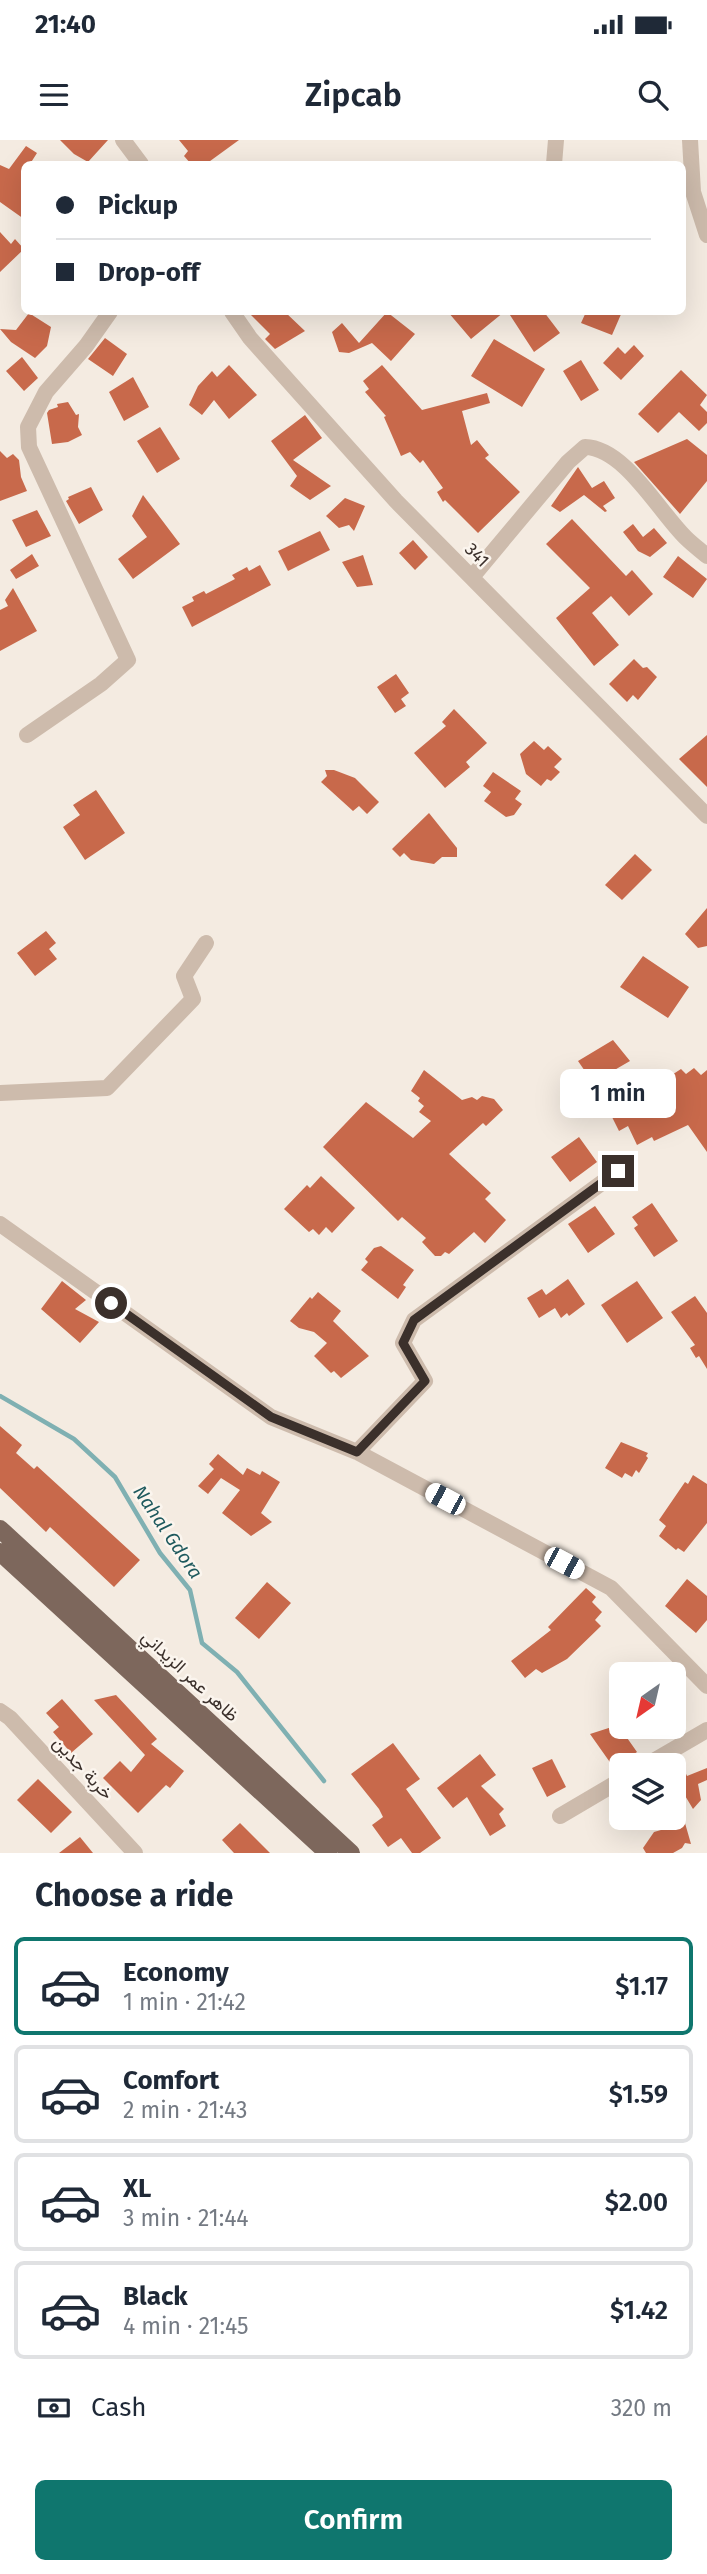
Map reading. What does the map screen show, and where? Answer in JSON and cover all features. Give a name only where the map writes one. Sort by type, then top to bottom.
[{"type":"main road","name":"ظاهر عمر الزيداني","points":[[0,1529],[351,1853]]},
{"type":"main road","name":"ظاهر عمر الزيداني","points":[[0,1552],[328,1853]]},
{"type":"street","points":[[123,140],[139,161]]},
{"type":"street","points":[[554,161],[556,140]]},
{"type":"street","points":[[690,140],[693,192],[707,235]]},
{"type":"street","points":[[27,734],[100,684],[128,660],[29,447],[28,427],[46,392],[108,315]]},
{"type":"street","name":"341","points":[[234,315],[250,338],[396,501],[707,816]]},
{"type":"street","points":[[472,577],[568,462],[586,447],[597,447],[608,453],[634,478],[685,537],[707,556]]},
{"type":"street","points":[[0,1093],[107,1088],[193,999],[184,976],[206,943]]},
{"type":"street","points":[[357,1452],[425,1381],[403,1343],[414,1320],[618,1171]]},
{"type":"street","points":[[0,1224],[271,1417],[357,1452],[611,1588],[707,1686]]},
{"type":"street","name":"خربة جدين","points":[[0,1711],[10,1718],[135,1853]]},
{"type":"street","points":[[667,1753],[707,1730]]},
{"type":"street","points":[[560,1816],[609,1787]]},
{"type":"building","points":[[60,140],[108,140],[89,161],[74,154]]},
{"type":"building","points":[[179,140],[239,140],[210,161],[188,161],[184,156],[188,151]]},
{"type":"building","points":[[26,146],[37,153],[32,161],[21,161],[21,217],[0,202],[0,165],[9,169]]},
{"type":"building","points":[[0,232],[11,244],[15,239],[21,246],[21,252],[0,272]]},
{"type":"building","points":[[27,315],[32,315],[51,327],[47,346],[35,358],[11,342],[0,329],[16,330]]},
{"type":"building","points":[[251,315],[288,315],[305,331],[275,349],[265,339],[270,334]]},
{"type":"building","points":[[384,315],[391,315],[415,334],[391,361],[372,343],[349,353],[339,352],[332,332],[342,323],[359,343]]},
{"type":"building","points":[[451,315],[500,315],[471,339]]},
{"type":"building","points":[[510,315],[546,315],[560,333],[534,352]]},
{"type":"building","points":[[585,315],[621,315],[612,335],[581,323]]},
{"type":"building","points":[[105,338],[127,354],[113,376],[88,359]]},
{"type":"building","points":[[494,339],[545,369],[522,407],[471,376]]},
{"type":"building","points":[[634,345],[644,356],[621,380],[603,363],[618,347],[625,354]]},
{"type":"building","points":[[22,357],[38,378],[24,391],[6,371]]},
{"type":"building","points":[[581,360],[599,390],[581,401],[563,371]]},
{"type":"building","points":[[229,365],[257,395],[229,419],[214,400],[202,415],[189,405],[198,386],[212,371],[217,377]]},
{"type":"building","points":[[382,365],[422,410],[487,393],[490,403],[462,411],[471,445],[477,440],[489,455],[485,458],[520,492],[478,533],[445,500],[443,502],[437,492],[443,488],[423,460],[420,463],[410,452],[401,456],[384,417],[386,416],[365,392],[369,389],[363,381]]},
{"type":"building","points":[[681,370],[707,395],[700,405],[707,412],[707,423],[699,431],[679,412],[658,433],[638,414]]},
{"type":"building","points":[[133,377],[149,407],[124,421],[109,392]]},
{"type":"building","points":[[68,402],[76,415],[79,414],[78,427],[82,435],[68,442],[52,444],[47,413],[58,407],[57,404]]},
{"type":"building","points":[[305,415],[322,438],[293,460],[331,486],[310,500],[290,486],[297,476],[271,441]]},
{"type":"building","points":[[160,427],[180,459],[157,473],[137,441]]},
{"type":"building","points":[[687,439],[707,455],[707,481],[680,514],[634,462]]},
{"type":"building","points":[[0,451],[7,458],[13,454],[19,460],[21,477],[27,491],[0,501]]},
{"type":"building","points":[[578,467],[592,488],[604,481],[615,498],[603,506],[607,511],[584,495],[560,512],[551,506]]},
{"type":"building","points":[[91,487],[103,510],[79,524],[66,501],[68,497]]},
{"type":"building","points":[[143,495],[180,544],[133,579],[118,559],[147,537],[132,516]]},
{"type":"building","points":[[345,498],[365,506],[354,531],[349,525],[339,528],[326,516]]},
{"type":"building","points":[[37,510],[51,536],[26,547],[12,520]]},
{"type":"building","points":[[572,519],[626,576],[632,570],[653,594],[629,616],[611,596],[592,613],[619,645],[594,666],[556,618],[590,588],[546,544]]},
{"type":"building","points":[[633,524],[643,537],[654,528],[667,543],[650,557],[638,551],[623,532]]},
{"type":"building","points":[[320,531],[330,550],[288,571],[278,551]]},
{"type":"building","points":[[413,540],[428,557],[415,570],[399,553]]},
{"type":"building","points":[[32,554],[39,566],[16,579],[10,570]]},
{"type":"building","points":[[363,555],[373,585],[357,587],[342,562]]},
{"type":"building","points":[[678,556],[707,579],[693,598],[663,577]]},
{"type":"building","points":[[260,565],[271,585],[192,627],[182,607],[194,601],[192,597],[204,591],[206,594],[235,579],[232,575],[247,567],[249,571]]},
{"type":"building","points":[[13,588],[37,631],[0,651],[0,610],[8,606],[5,600]]},
{"type":"building","points":[[634,659],[657,677],[638,700],[633,695],[627,702],[609,684]]},
{"type":"building","points":[[396,674],[409,693],[401,699],[406,706],[395,713],[377,687]]},
{"type":"building","points":[[454,709],[487,743],[466,762],[470,767],[445,788],[414,753],[446,726],[442,722]]},
{"type":"building","points":[[707,735],[707,787],[679,759]]},
{"type":"building","points":[[534,741],[544,750],[548,746],[562,759],[554,767],[560,772],[541,786],[526,774],[520,754]]},
{"type":"building","points":[[325,770],[334,770],[355,778],[379,802],[367,814],[359,806],[353,811],[321,782],[327,776]]},
{"type":"building","points":[[493,772],[521,791],[515,799],[522,804],[514,815],[506,817],[484,801],[491,792],[483,786]]},
{"type":"building","points":[[96,790],[125,833],[85,860],[63,827],[80,815],[73,805]]},
{"type":"building","points":[[429,813],[457,848],[457,857],[442,857],[434,864],[411,860],[404,853],[400,857],[392,849]]},
{"type":"building","points":[[635,854],[652,870],[622,900],[605,885]]},
{"type":"building","points":[[707,908],[707,946],[698,948],[685,934]]},
{"type":"building","points":[[46,931],[56,943],[49,949],[57,959],[35,976],[17,953]]},
{"type":"building","points":[[643,956],[689,987],[668,1018],[620,987]]},
{"type":"building","points":[[613,1040],[630,1061],[599,1079],[595,1073],[589,1077],[578,1061]]},
{"type":"building","points":[[694,1068],[701,1075],[707,1070],[707,1152],[688,1125],[654,1141],[652,1137],[637,1145],[628,1126],[619,1131],[608,1109],[658,1084],[681,1069],[686,1074]]},
{"type":"building","points":[[424,1070],[462,1100],[472,1097],[477,1100],[482,1096],[494,1099],[503,1110],[486,1126],[483,1123],[449,1154],[491,1193],[485,1199],[506,1220],[485,1243],[474,1232],[449,1254],[445,1252],[441,1256],[435,1256],[422,1242],[426,1238],[402,1217],[398,1221],[323,1147],[366,1102],[413,1138],[431,1121],[419,1112],[424,1106],[418,1101],[420,1098],[411,1091]]},
{"type":"building","points":[[579,1137],[597,1162],[570,1182],[551,1157]]},
{"type":"building","points":[[321,1176],[355,1208],[332,1233],[326,1227],[319,1235],[313,1229],[309,1232],[284,1209],[307,1185],[310,1188]]},
{"type":"building","points":[[652,1203],[678,1241],[654,1257],[634,1228],[638,1225],[632,1217]]},
{"type":"building","points":[[595,1206],[615,1234],[588,1253],[568,1224]]},
{"type":"building","points":[[381,1246],[414,1270],[403,1285],[406,1287],[398,1299],[361,1270],[368,1262],[365,1259],[374,1248]]},
{"type":"building","points":[[568,1279],[585,1304],[569,1316],[567,1313],[561,1318],[555,1308],[539,1318],[527,1298],[542,1289],[546,1295]]},
{"type":"building","points":[[62,1281],[86,1300],[75,1309],[99,1322],[80,1343],[41,1309]]},
{"type":"building","points":[[637,1281],[663,1318],[627,1343],[601,1305]]},
{"type":"building","points":[[318,1292],[341,1311],[333,1321],[369,1356],[341,1378],[334,1371],[331,1373],[314,1356],[327,1343],[314,1332],[299,1328],[290,1321],[310,1297],[312,1299]]},
{"type":"building","points":[[695,1296],[707,1313],[707,1369],[699,1356],[696,1358],[690,1348],[695,1345],[671,1312]]},
{"type":"building","points":[[0,1426],[22,1445],[16,1453],[34,1469],[37,1466],[140,1560],[114,1587],[50,1527],[46,1532],[0,1488]]},
{"type":"building","points":[[621,1442],[648,1453],[639,1473],[636,1470],[632,1477],[625,1473],[622,1478],[605,1468]]},
{"type":"building","points":[[218,1454],[243,1475],[247,1468],[260,1475],[262,1471],[280,1482],[261,1513],[272,1522],[251,1536],[222,1513],[240,1490],[221,1478],[208,1494],[198,1486],[214,1469],[209,1464]]},
{"type":"building","points":[[693,1475],[707,1484],[707,1523],[684,1552],[678,1548],[676,1550],[659,1536],[666,1526],[659,1520],[685,1482],[688,1484]]},
{"type":"building","points":[[687,1579],[707,1596],[707,1620],[696,1633],[665,1606]]},
{"type":"building","points":[[267,1582],[291,1603],[259,1639],[235,1618]]},
{"type":"building","points":[[586,1588],[596,1597],[592,1602],[602,1612],[595,1620],[601,1626],[567,1659],[542,1673],[536,1669],[525,1678],[511,1661],[551,1630],[548,1627]]},
{"type":"building","points":[[116,1695],[157,1739],[151,1744],[184,1771],[170,1788],[166,1785],[138,1813],[103,1778],[120,1761],[131,1772],[145,1755],[94,1700]]},
{"type":"building","points":[[62,1699],[93,1734],[71,1753],[53,1732],[59,1727],[46,1713]]},
{"type":"building","points":[[609,1728],[609,1740],[629,1740],[637,1752],[609,1753],[609,1761],[590,1734]]},
{"type":"building","points":[[393,1743],[420,1779],[406,1789],[441,1838],[420,1853],[412,1853],[401,1838],[388,1847],[372,1825],[383,1817],[379,1809],[351,1774]]},
{"type":"building","points":[[480,1754],[496,1775],[481,1786],[504,1809],[499,1814],[506,1826],[490,1836],[467,1797],[453,1808],[437,1788]]},
{"type":"building","points":[[552,1759],[566,1787],[547,1797],[532,1768]]},
{"type":"building","points":[[707,1768],[707,1780],[698,1784],[701,1800],[693,1809],[686,1797],[686,1774],[687,1776]]},
{"type":"building","points":[[38,1779],[72,1812],[51,1833],[17,1800]]},
{"type":"building","points":[[240,1823],[270,1853],[234,1853],[222,1840]]},
{"type":"building","points":[[686,1826],[691,1844],[685,1843],[673,1853],[646,1853],[643,1848],[654,1832],[686,1830]]},
{"type":"building","points":[[80,1837],[93,1853],[59,1853]]},
{"type":"waterway","name":"Nahal Gdora","points":[[0,1396],[74,1439],[115,1477],[160,1553],[190,1590],[202,1643],[237,1672],[324,1781]]},
{"type":"route","points":[[111,1303],[271,1417],[357,1452],[425,1381],[403,1343],[414,1320],[618,1171]]}]
